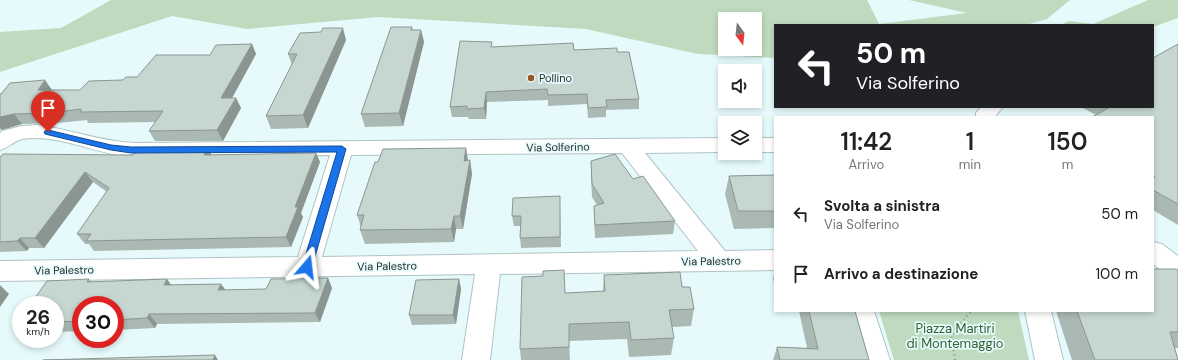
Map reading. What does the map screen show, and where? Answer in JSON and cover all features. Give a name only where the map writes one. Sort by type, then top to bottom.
[{"type":"street","points":[[986,116],[986,113],[992,108]]},
{"type":"street","name":"Via Solferino","points":[[1,142],[14,135],[36,131],[131,150],[628,146]]},
{"type":"street","points":[[628,146],[718,145]]},
{"type":"street","points":[[762,145],[774,145]]},
{"type":"street","points":[[628,146],[719,261]]},
{"type":"street","points":[[307,267],[342,149]]},
{"type":"street","points":[[1154,252],[1178,269]]},
{"type":"street","name":"Via Palestro","points":[[0,271],[774,260]]},
{"type":"street","points":[[476,360],[489,264]]},
{"type":"street","points":[[1154,270],[1178,269]]},
{"type":"street","points":[[861,312],[876,360]]},
{"type":"street","points":[[1038,312],[1049,360]]},
{"type":"path","points":[[955,360],[951,336],[970,312]]},
{"type":"green space","points":[[111,0],[867,0],[879,24],[774,24],[774,58],[736,56],[762,56],[762,12],[718,12],[718,55],[698,54],[586,29],[378,17],[247,29],[172,16],[0,72],[0,32],[61,28]]},
{"type":"green space","points":[[909,0],[1070,0],[1047,19],[1030,24],[879,24],[967,13]]},
{"type":"green space","points":[[1148,0],[1178,0],[1178,18],[1154,27],[1154,24],[1093,24]]},
{"type":"green space","points":[[1070,21],[1093,24],[1062,24]]},
{"type":"green space","name":"Piazza Martiri di Montemaggio","points":[[879,312],[1018,312],[1029,360],[894,360]]},
{"type":"building","points":[[391,27],[412,27],[411,30],[421,30],[399,113],[361,114]]},
{"type":"building","points":[[323,28],[343,28],[303,115],[266,116],[297,54],[288,54],[300,33],[321,32]]},
{"type":"building","points":[[460,41],[492,42],[491,47],[573,43],[574,50],[617,48],[617,52],[629,52],[639,99],[606,100],[607,107],[588,108],[587,94],[548,95],[547,89],[486,92],[484,108],[467,109],[467,106],[450,107]]},
{"type":"building","points":[[252,44],[221,98],[236,98],[217,130],[149,131],[163,111],[81,112],[81,109],[50,113],[14,114],[0,117],[0,94],[10,83],[45,80],[38,90],[80,90],[89,81],[123,80],[126,77],[137,77],[156,55],[210,55],[216,45]]},
{"type":"building","points":[[1178,44],[1178,204],[1154,191],[1154,116],[1094,116],[1108,108],[1154,108],[1154,57]]},
{"type":"building","points":[[137,148],[208,148],[204,155],[316,153],[295,207],[298,207],[286,237],[86,241],[91,234],[77,234],[109,188],[85,172],[35,238],[20,238],[17,241],[0,242],[0,157],[3,154],[133,155]]},
{"type":"building","points":[[466,148],[464,161],[470,160],[460,216],[454,216],[451,229],[360,230],[364,215],[357,215],[375,162],[378,162],[383,149]]},
{"type":"building","points":[[615,154],[633,179],[643,176],[675,221],[595,225],[594,206],[604,203],[592,184],[591,161]]},
{"type":"building","points":[[774,175],[774,211],[738,211],[729,176]]},
{"type":"building","points":[[560,196],[560,237],[520,238],[521,216],[512,216],[513,198]]},
{"type":"building","points":[[1154,269],[1178,270],[1178,332],[1170,332],[1178,360],[1095,360],[1077,312],[1154,312]]},
{"type":"building","points":[[564,270],[565,293],[605,291],[604,275],[680,272],[682,287],[690,287],[694,309],[669,310],[674,338],[631,340],[629,322],[569,324],[569,347],[520,349],[522,277],[543,276],[543,271]]},
{"type":"building","points":[[328,278],[315,313],[149,314],[147,318],[124,319],[124,296],[72,296],[72,321],[64,322],[64,296],[36,296],[47,281],[89,279],[87,282],[167,279],[164,285],[221,284],[218,290],[266,289],[271,279]]},
{"type":"building","points":[[459,279],[453,315],[409,315],[416,280]]},
{"type":"building","points":[[809,312],[855,312],[869,360],[780,360],[777,347],[818,349]]},
{"type":"building","points":[[215,355],[213,360],[43,360]]},
{"type":"place","name":"Pollino","points":[[531,78]]},
{"type":"route","points":[[48,132],[125,150],[342,149],[307,267]]}]
